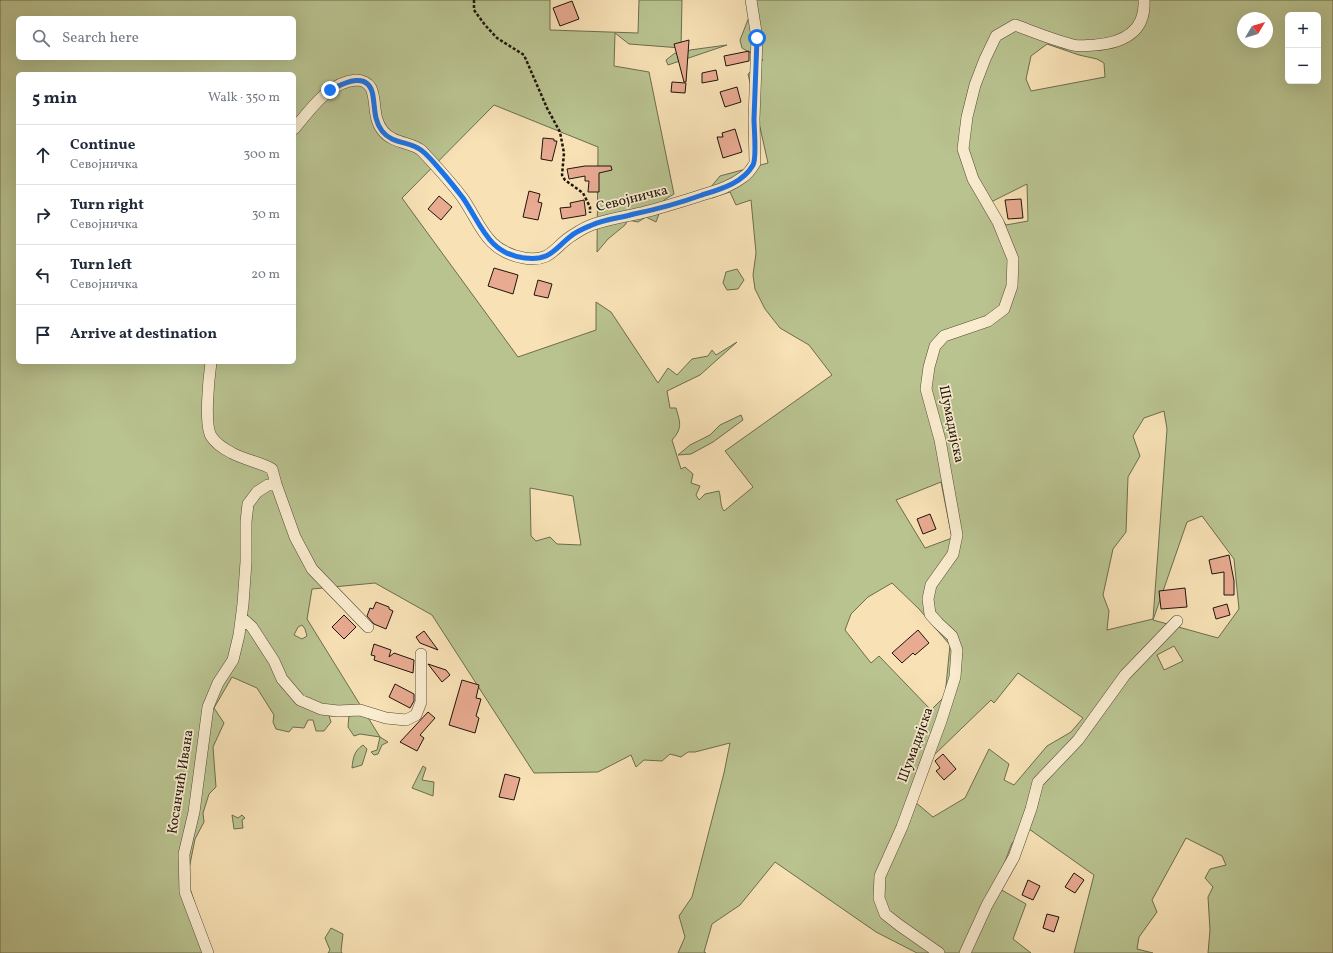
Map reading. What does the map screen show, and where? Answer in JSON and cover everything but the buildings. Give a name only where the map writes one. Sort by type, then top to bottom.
[{"type":"street","name":"Севојничка","points":[[296,127],[330,90],[346,81],[358,80],[366,82],[373,95],[374,108],[381,130],[395,140],[420,149],[463,198],[484,234],[503,251],[524,258],[540,258],[553,253],[572,235],[594,224],[667,207],[727,187],[744,177],[752,168],[755,163],[754,119],[757,38],[751,0]]},
{"type":"street","name":"Шумадијска","points":[[939,953],[885,914],[879,898],[880,876],[904,820],[941,721],[955,677],[957,650],[952,636],[930,614],[928,599],[931,585],[953,554],[957,535],[940,440],[926,389],[929,367],[935,346],[944,336],[988,321],[1004,309],[1012,286],[1013,259],[998,222],[973,179],[963,149],[967,117],[975,85],[996,36],[1015,25],[1075,46],[1104,44],[1124,40],[1137,29],[1145,10],[1144,0]]},
{"type":"street","points":[[211,364],[208,390],[208,420],[210,435],[221,448],[234,454],[263,463],[272,469],[295,537],[312,569],[368,627]]},
{"type":"street","name":"Косанчић Ивана","points":[[208,953],[185,892],[184,854],[194,812],[208,707],[218,683],[233,660],[242,618],[248,504],[257,492],[268,485],[276,484]]},
{"type":"street","points":[[242,618],[252,627],[274,661],[282,679],[300,700],[321,709],[338,711],[360,710],[386,718],[406,720],[416,714],[421,702],[421,654]]},
{"type":"street","points":[[965,953],[987,905],[1014,857],[1031,809],[1038,782],[1078,740],[1125,675],[1177,621]]},
{"type":"path","points":[[474,0],[474,10],[485,25],[497,38],[524,55],[547,108],[560,132],[564,152],[562,176],[582,193],[590,206],[590,219],[583,230]]},
{"type":"green space","points":[[0,0],[550,0],[550,30],[638,33],[639,0],[682,0],[681,48],[629,44],[615,33],[614,66],[649,72],[674,194],[664,200],[656,222],[646,217],[638,222],[628,220],[625,225],[608,239],[597,252],[598,147],[494,105],[402,198],[518,357],[596,330],[596,302],[611,312],[658,383],[668,368],[677,375],[692,359],[708,356],[712,350],[716,355],[737,342],[700,375],[667,391],[670,408],[676,408],[680,425],[678,432],[672,440],[681,469],[685,467],[693,474],[691,483],[700,486],[696,495],[699,500],[705,494],[719,491],[724,511],[753,487],[725,451],[832,375],[809,345],[780,328],[765,309],[755,289],[753,275],[756,253],[751,200],[736,205],[730,192],[712,198],[710,188],[720,176],[768,163],[748,74],[763,60],[742,48],[740,40],[749,17],[748,0],[1333,0],[1333,953],[1208,953],[1210,930],[1208,897],[1213,887],[1205,878],[1210,869],[1226,865],[1222,856],[1186,838],[1152,900],[1157,912],[1139,937],[1137,949],[1153,953],[1074,953],[1094,875],[1029,829],[1012,843],[1003,867],[1000,889],[1026,904],[1013,939],[1031,953],[917,953],[876,932],[775,862],[740,905],[712,924],[704,952],[706,953],[678,953],[685,937],[679,916],[692,897],[724,773],[730,743],[695,752],[688,752],[681,757],[670,754],[662,761],[644,760],[636,767],[631,755],[598,772],[534,773],[432,615],[375,583],[312,589],[307,619],[380,737],[360,734],[354,736],[348,727],[349,715],[329,716],[331,722],[324,731],[316,731],[313,720],[308,720],[304,728],[293,727],[289,732],[276,729],[273,722],[274,715],[257,688],[232,677],[214,708],[224,723],[213,747],[216,787],[209,794],[203,813],[204,822],[195,839],[187,879],[211,953],[0,953]],"holes":[[[1047,44],[1079,55],[1097,59],[1104,63],[1105,77],[1031,91],[1026,79],[1031,56]],[[1027,184],[1028,221],[1006,225],[991,202]],[[1164,411],[1167,429],[1153,619],[1107,630],[1109,611],[1103,595],[1113,549],[1126,532],[1128,477],[1140,456],[1133,436],[1144,418]],[[941,482],[952,538],[925,548],[896,500]],[[530,488],[573,496],[581,545],[557,544],[550,537],[536,541],[531,536]],[[1202,516],[1234,559],[1239,609],[1218,638],[1153,620],[1187,522]],[[892,583],[919,609],[950,645],[945,696],[931,710],[879,656],[871,663],[845,630],[851,614],[868,597]],[[302,625],[307,636],[302,639],[294,635],[298,627]],[[1174,646],[1183,661],[1164,670],[1157,655]],[[1018,673],[1083,718],[1071,732],[1047,746],[1014,785],[1004,780],[1009,764],[989,749],[965,798],[933,817],[914,801],[932,757],[991,700],[994,703]]]},
{"type":"green space","points":[[727,45],[668,65],[666,60],[675,53],[682,56],[690,50]]},
{"type":"green space","points":[[737,269],[744,280],[738,289],[727,290],[723,283],[726,272]]},
{"type":"green space","points":[[741,415],[743,420],[713,442],[691,454],[678,455],[690,445],[710,435],[720,425]]},
{"type":"green space","points":[[380,737],[388,742],[382,745],[378,754],[374,755],[371,752],[377,750]]},
{"type":"green space","points":[[363,745],[367,749],[362,765],[352,768],[354,755]]},
{"type":"green space","points":[[423,766],[426,768],[422,780],[434,782],[433,796],[412,788]]},
{"type":"green space","points":[[232,815],[238,818],[242,815],[245,818],[242,820],[243,828],[234,829]]},
{"type":"green space","points":[[331,928],[343,934],[342,953],[328,953],[330,950],[325,938]]},
{"type":"route","points":[[330,90],[346,81],[358,80],[366,82],[373,95],[374,108],[381,130],[395,140],[420,149],[463,198],[484,234],[503,251],[524,258],[540,258],[553,253],[572,235],[594,224],[667,207],[727,187],[744,177],[755,163],[754,119],[757,38]]}]
